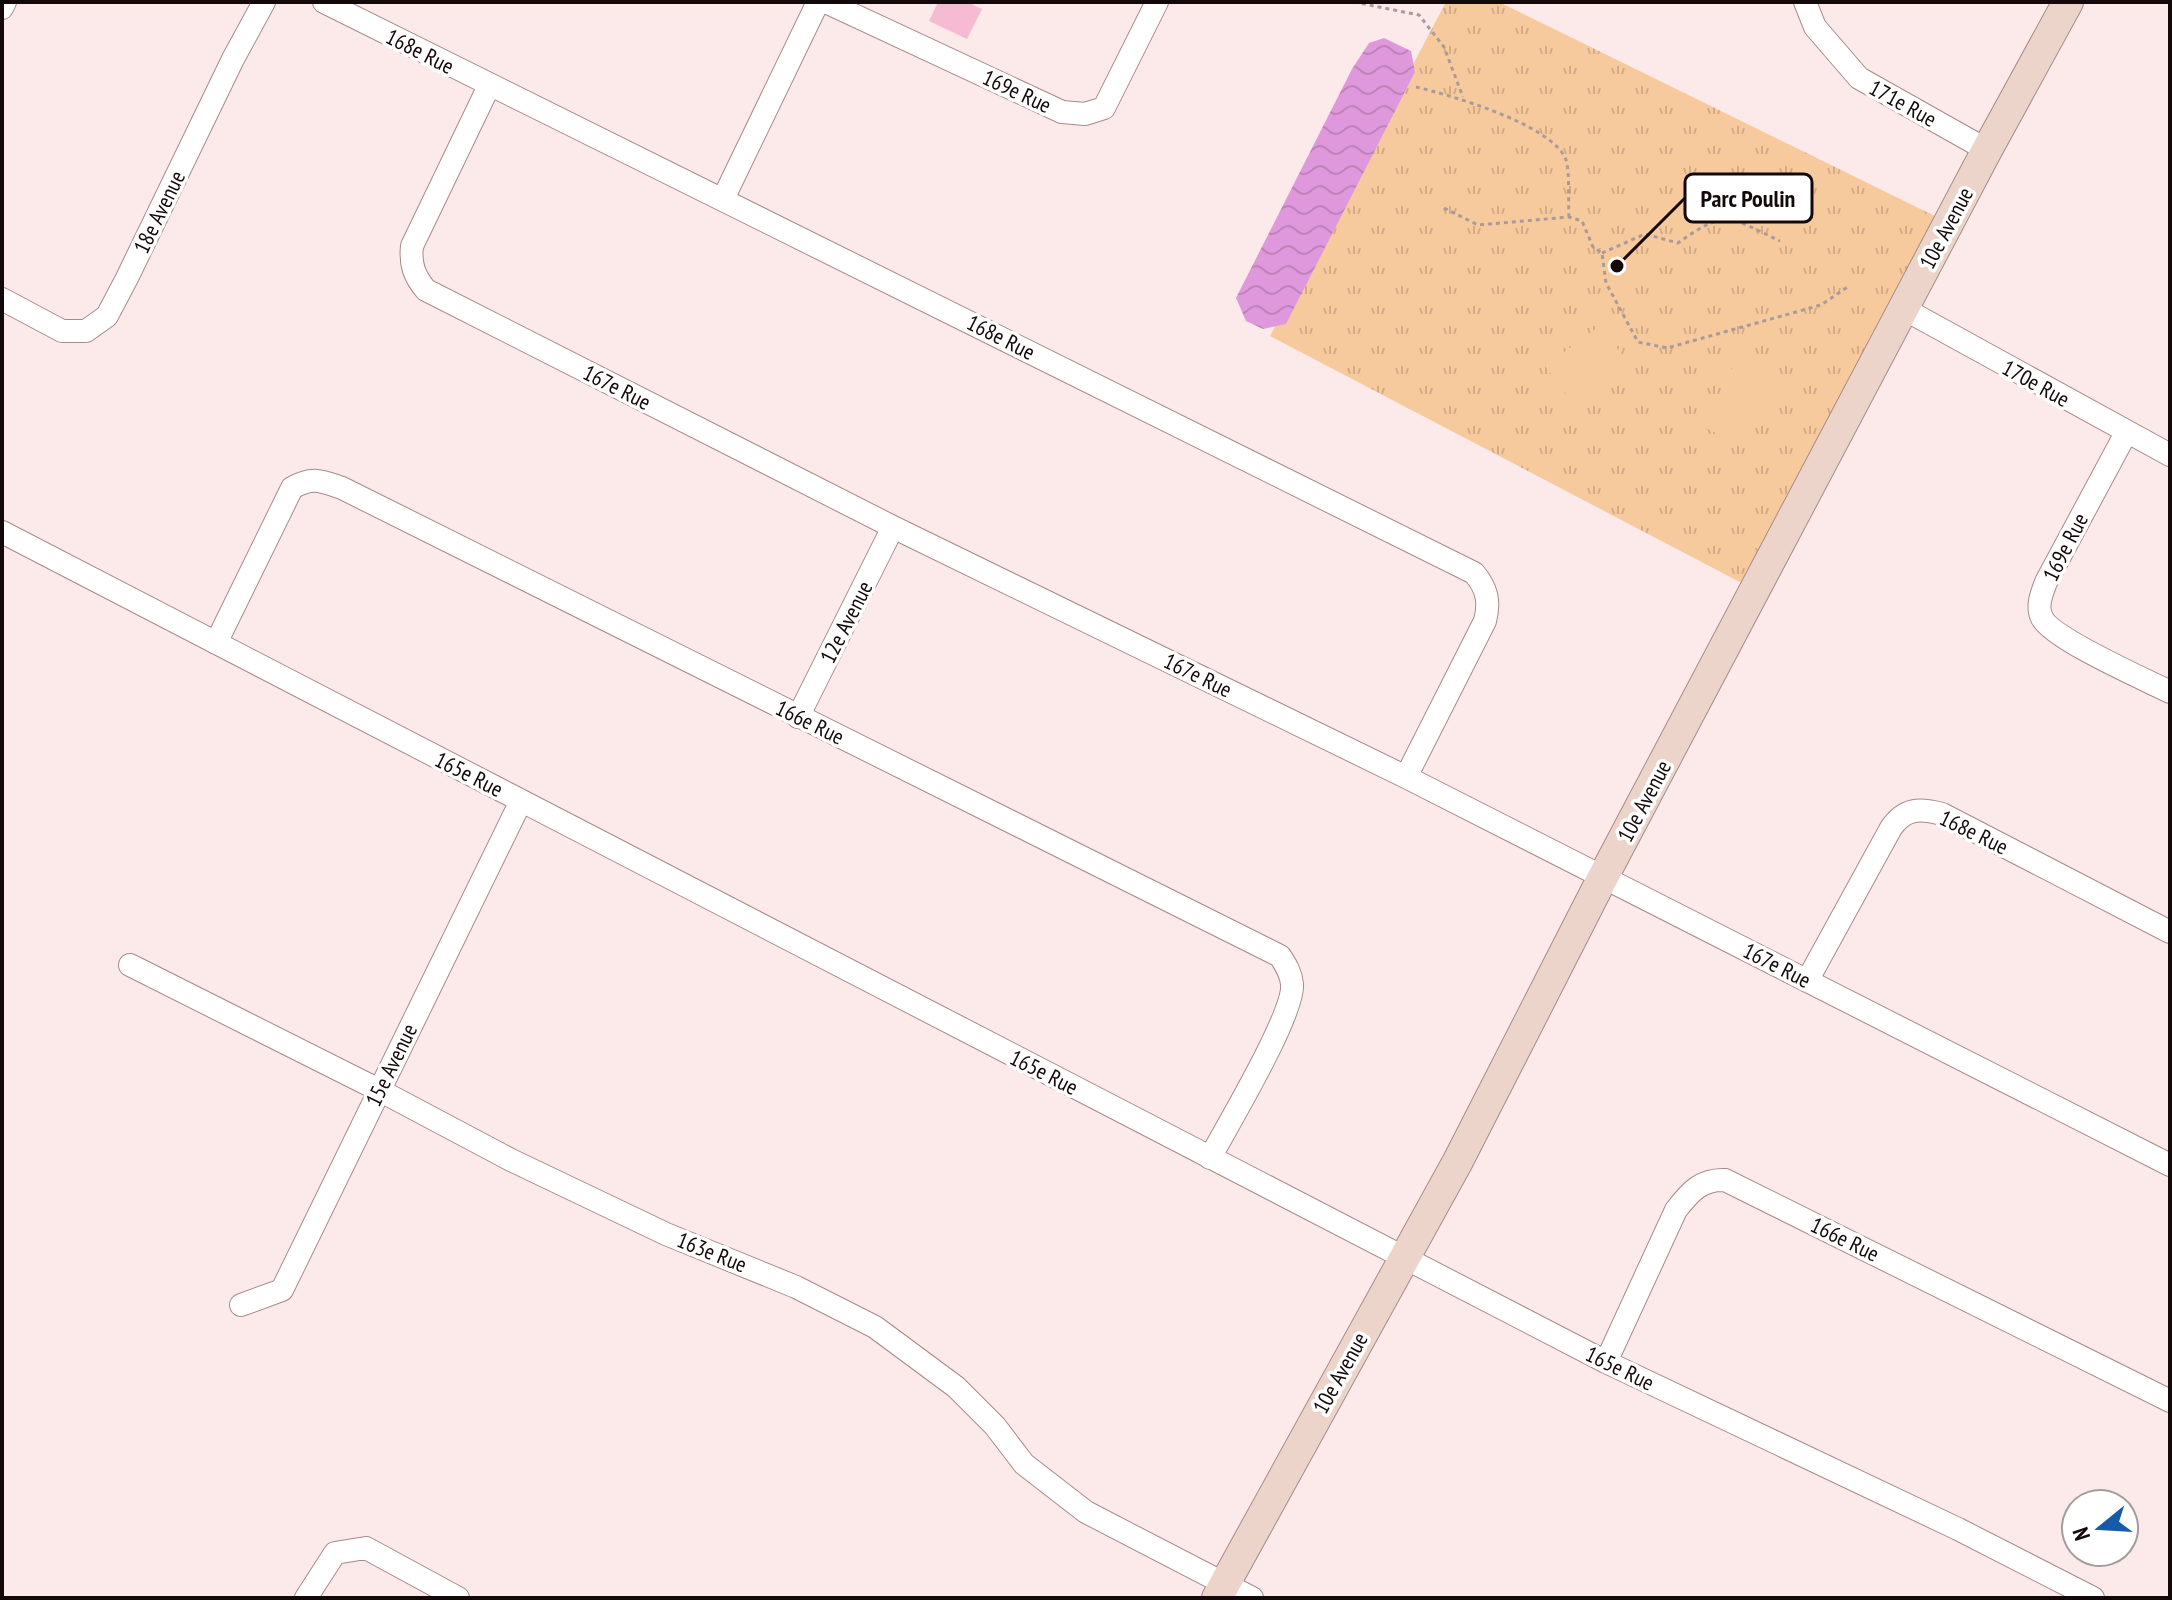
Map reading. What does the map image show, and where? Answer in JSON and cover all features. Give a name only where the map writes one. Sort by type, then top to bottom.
[{"type":"street","points":[[2,8],[5,2]]},
{"type":"street","name":"18e Avenue","points":[[2,299],[62,331],[86,331],[107,316],[264,2]]},
{"type":"street","name":"168e Rue","points":[[324,2],[1474,573],[1488,596],[1485,621],[1406,777]]},
{"type":"street","points":[[723,199],[818,2]]},
{"type":"street","name":"169e Rue","points":[[826,2],[1062,112],[1085,114],[1104,108],[1157,2]]},
{"type":"street","name":"171e Rue","points":[[1805,2],[1815,27],[1859,78],[1987,150]]},
{"type":"street","name":"10e Avenue","points":[[1221,1591],[1458,1161],[1603,877],[2068,2]]},
{"type":"street","name":"167e Rue","points":[[489,86],[412,246],[411,259],[417,279],[426,290],[893,527],[1406,777],[2170,1165]]},
{"type":"street","name":"170e Rue","points":[[1904,309],[2170,455]]},
{"type":"street","name":"169e Rue","points":[[2126,433],[2046,582],[2040,599],[2040,615],[2048,626],[2065,637],[2170,692]]},
{"type":"street","name":"166e Rue","points":[[216,643],[292,488],[306,480],[320,480],[357,495],[1280,956],[1289,969],[1293,987],[1286,1014],[1210,1158]]},
{"type":"street","name":"12e Avenue","points":[[798,717],[893,527]]},
{"type":"street","name":"165e Rue","points":[[2,532],[1606,1362],[1958,1529],[2093,1598]]},
{"type":"street","name":"15e Avenue","points":[[241,1305],[282,1290],[521,801]]},
{"type":"street","name":"168e Rue","points":[[1807,981],[1891,828],[1899,817],[1914,811],[1942,814],[2170,932]]},
{"type":"street","name":"163e Rue","points":[[130,965],[568,1187],[666,1234],[796,1287],[875,1327],[956,1387],[995,1426],[1024,1464],[1086,1512],[1221,1591],[1252,1598]]},
{"type":"street","name":"166e Rue","points":[[1606,1362],[1676,1210],[1689,1193],[1702,1183],[1725,1180],[2170,1401]]},
{"type":"street","points":[[310,1590],[335,1553],[366,1548],[458,1598]]},
{"type":"path","points":[[1354,2],[1419,15],[1444,47],[1464,99]]},
{"type":"path","points":[[1416,87],[1464,99],[1546,135],[1566,159],[1569,217]]},
{"type":"path","points":[[1444,208],[1478,225],[1569,217],[1582,221],[1593,247],[1602,253],[1606,283],[1638,342],[1667,348],[1821,305],[1849,286]]},
{"type":"path","points":[[1602,253],[1645,234],[1678,243],[1701,225],[1731,218],[1780,241]]},
{"type":"green space","points":[[1446,2],[1499,2],[1949,223],[1755,590],[1270,336]]},
{"type":"green space","points":[[1601,325],[1627,362],[1572,402],[1545,366]]},
{"type":"green space","points":[[1736,361],[1774,381],[1740,446],[1702,426]]},
{"type":"water","points":[[1384,38],[1411,51],[1415,72],[1286,324],[1263,329],[1246,321],[1236,298],[1352,69],[1369,43]]},
{"type":"building","points":[[938,2],[967,2],[982,9],[967,39],[929,21]]},
{"type":"place","name":"Parc Poulin","points":[[1617,266]]}]
